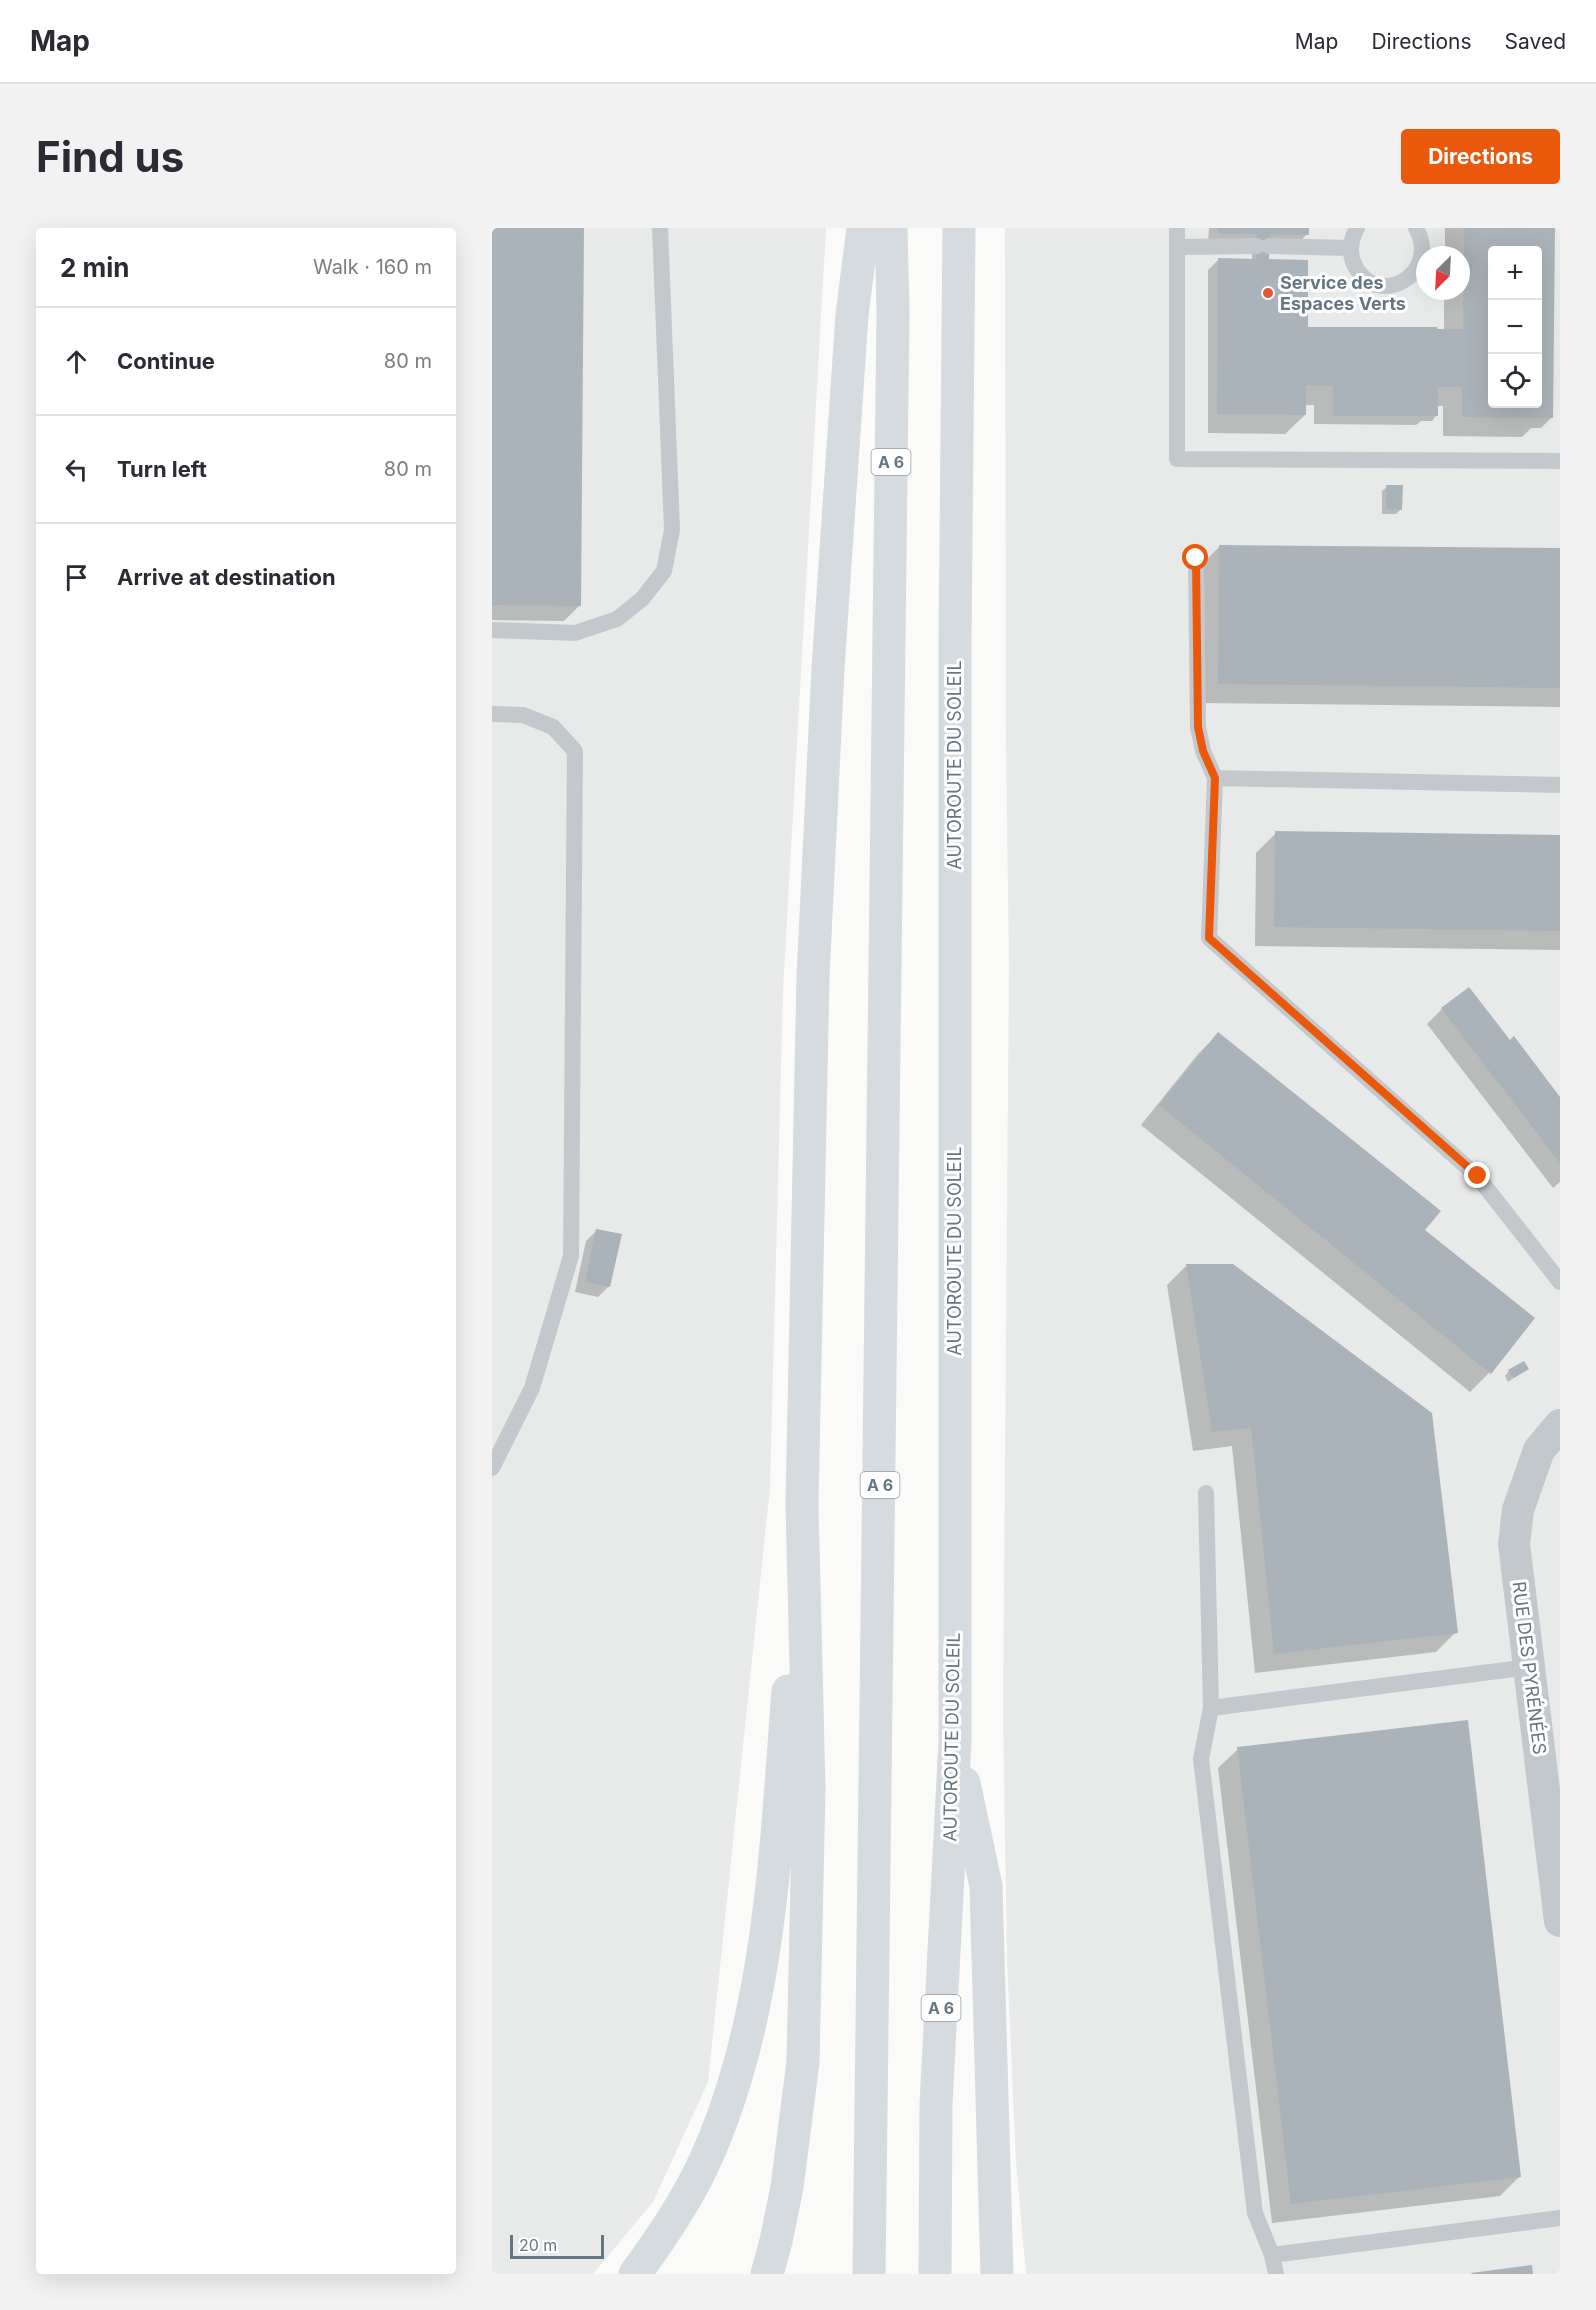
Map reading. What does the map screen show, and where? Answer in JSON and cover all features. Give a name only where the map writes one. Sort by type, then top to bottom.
[{"type":"highway","points":[[767,2274],[787,2187],[803,2062],[809,1789],[802,1504],[813,977],[828,668],[850,339],[863,228]]},
{"type":"highway","name":"A 6","points":[[869,2274],[893,311],[891,228]]},
{"type":"highway","name":"AUTOROUTE DU SOLEIL","points":[[935,2274],[936,2104],[955,1742],[955,644],[959,228]]},
{"type":"highway","points":[[635,2274],[682,2205],[702,2166],[731,2090],[754,2000],[773,1877],[802,1504]]},
{"type":"highway","points":[[955,1742],[986,1886],[997,2274]]},
{"type":"street","name":"RUE DES PYRÉNÉES","points":[[1560,1425],[1539,1450],[1518,1510],[1514,1544],[1560,1921]]},
{"type":"lane","points":[[492,630],[575,633],[617,618],[642,599],[664,571],[672,530],[660,228]]},
{"type":"lane","points":[[1177,228],[1177,459],[1560,461]]},
{"type":"lane","points":[[1357,228],[1352,236],[1350,248],[1352,260],[1367,280],[1379,285],[1392,285],[1409,278],[1420,263],[1423,251],[1422,240],[1416,228]]},
{"type":"lane","points":[[1177,247],[1350,248]]},
{"type":"lane","points":[[1196,558],[1198,727],[1203,751],[1215,778],[1209,938],[1478,1176],[1560,1282]]},
{"type":"lane","points":[[492,714],[523,715],[554,727],[575,751],[575,763],[571,1256],[532,1388],[492,1468]]},
{"type":"lane","points":[[1215,778],[1560,785]]},
{"type":"lane","points":[[1206,1493],[1211,1708],[1201,1759],[1255,2213],[1272,2255],[1276,2274]]},
{"type":"lane","points":[[1211,1708],[1529,1667]]},
{"type":"lane","points":[[1272,2255],[1560,2218]]},
{"type":"shaded area","points":[[492,228],[826,228],[783,991],[770,1487],[708,2082],[653,2202],[593,2274],[492,2274]]},
{"type":"shaded area","points":[[1005,228],[1560,228],[1560,2274],[1026,2274],[1016,2162],[1007,1960],[1003,1713],[1009,967]]},
{"type":"building","points":[[492,228],[584,228],[581,606],[492,605]]},
{"type":"building","name":"Service des Espaces Verts","points":[[1218,228],[1309,228],[1309,235],[1270,234],[1269,259],[1308,260],[1308,327],[1463,329],[1463,300],[1470,300],[1470,246],[1464,246],[1464,228],[1555,228],[1553,418],[1462,417],[1462,387],[1438,387],[1438,416],[1333,416],[1333,386],[1306,385],[1306,415],[1217,414],[1218,258],[1256,259],[1257,234],[1218,234]]},
{"type":"building","points":[[1386,485],[1403,485],[1402,510],[1386,509]]},
{"type":"building","points":[[1219,545],[1560,548],[1560,688],[1218,684]]},
{"type":"building","points":[[1275,831],[1560,835],[1560,931],[1274,927]]},
{"type":"building","points":[[1469,987],[1510,1040],[1514,1036],[1560,1097],[1560,1163],[1441,1008]]},
{"type":"building","points":[[1218,1032],[1441,1211],[1425,1230],[1535,1318],[1491,1374],[1159,1105]]},
{"type":"building","points":[[596,1229],[622,1234],[610,1287],[585,1282]]},
{"type":"building","points":[[1186,1264],[1233,1264],[1432,1413],[1458,1633],[1274,1654],[1251,1428],[1212,1432]]},
{"type":"building","points":[[1524,1361],[1529,1369],[1514,1378],[1508,1370]]},
{"type":"building","points":[[1468,1720],[1521,2177],[1291,2204],[1237,1747]]},
{"type":"building","points":[[1532,2265],[1533,2274],[1471,2273]]},
{"type":"place","name":"Service des Espaces Verts","points":[[1268,293]]},
{"type":"route","points":[[1196,558],[1198,727],[1203,751],[1215,778],[1209,938],[1478,1176]]}]
